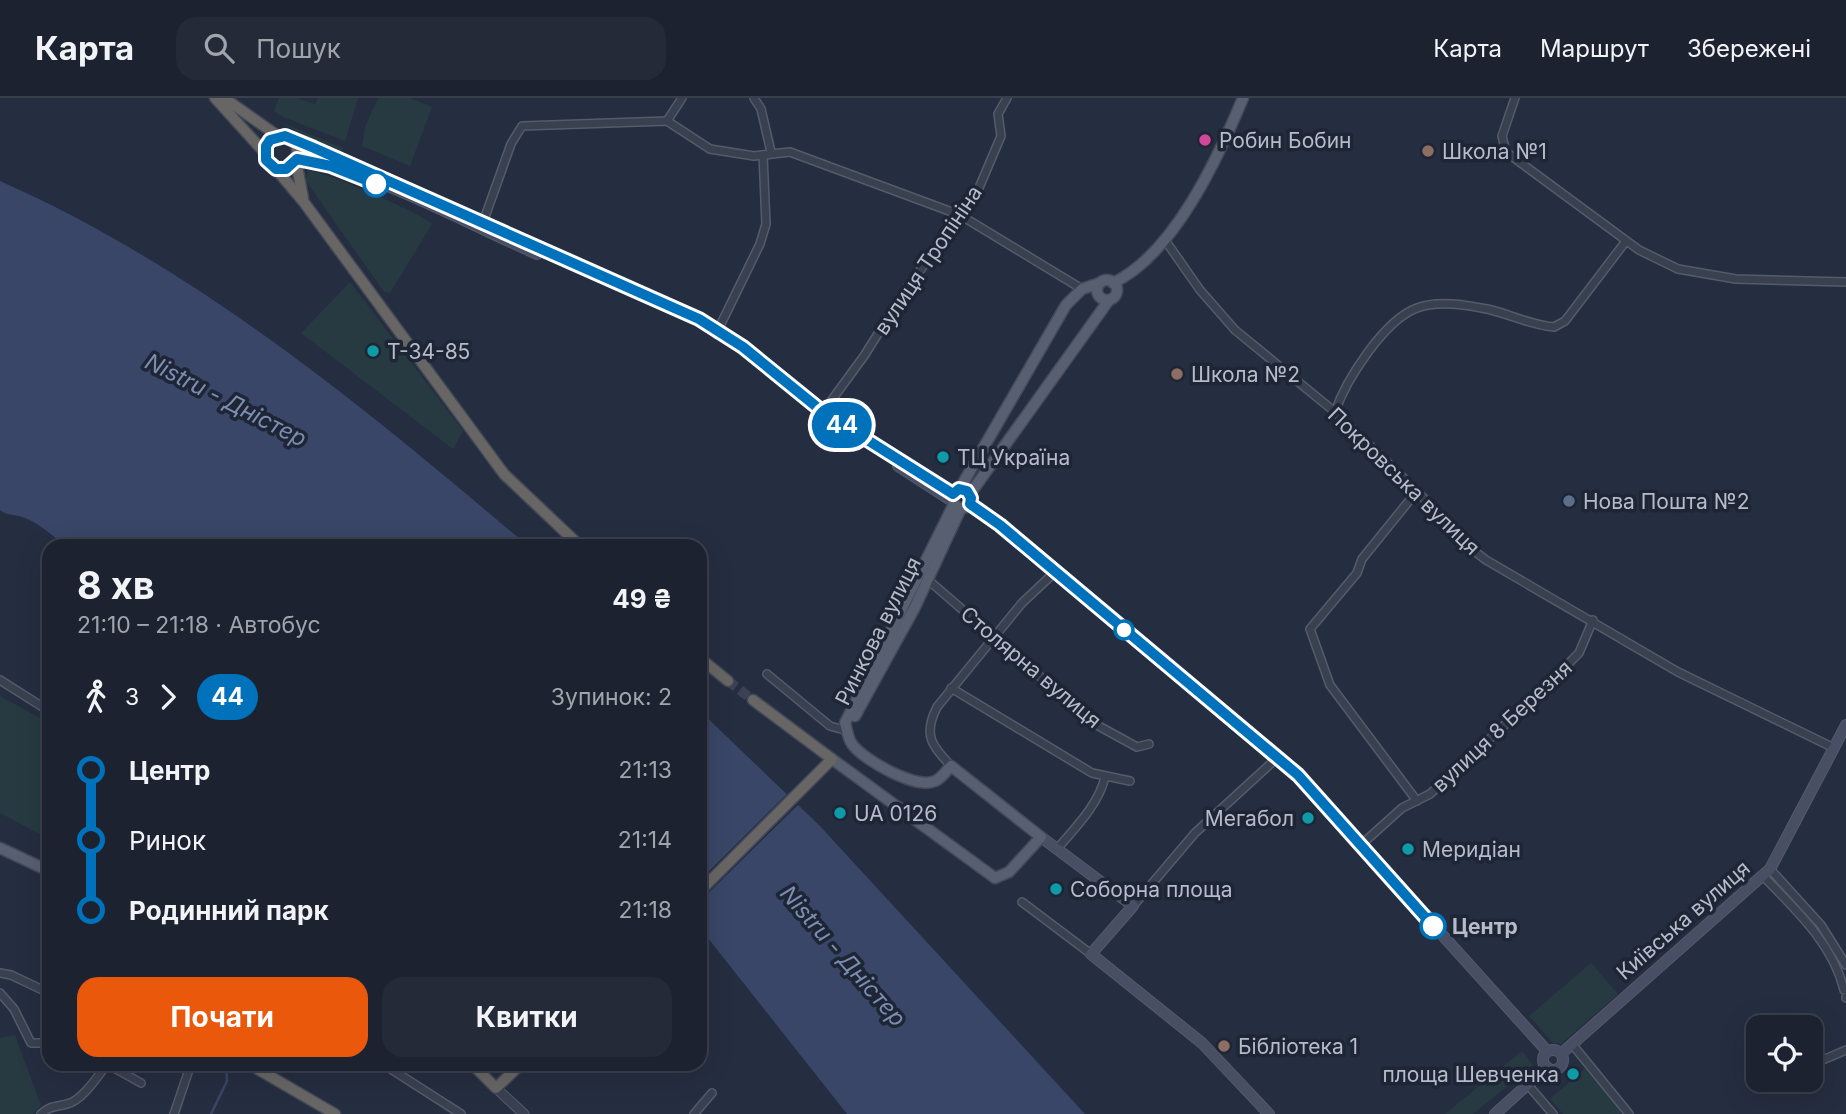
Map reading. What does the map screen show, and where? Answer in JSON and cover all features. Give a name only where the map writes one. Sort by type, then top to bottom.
[{"type":"highway","points":[[215,98],[265,153]]},
{"type":"highway","points":[[224,98],[278,136],[293,140],[303,201]]},
{"type":"highway","points":[[278,136],[270,140],[265,153],[266,160],[303,201],[504,474],[573,539]]},
{"type":"highway","points":[[276,169],[286,169],[296,160]]},
{"type":"highway","points":[[707,664],[728,681]]},
{"type":"highway","points":[[707,884],[832,759],[753,699]]},
{"type":"highway","points":[[261,1071],[335,1114]]},
{"type":"highway","points":[[480,1071],[496,1088],[514,1071]]},
{"type":"main road","points":[[1082,289],[1100,283],[1113,283],[1125,277],[1165,240],[1229,131],[1243,98]]},
{"type":"main road","points":[[293,140],[717,332],[823,412],[1000,525],[1278,757],[1362,844],[1547,1052]]},
{"type":"main road","points":[[296,160],[343,171],[482,225]]},
{"type":"main road","points":[[1100,283],[1098,295],[1109,300]]},
{"type":"main road","name":"Ринкова вулиця","points":[[960,499],[1116,291],[1113,283]]},
{"type":"main road","name":"Ринкова вулиця","points":[[848,731],[845,723],[851,706],[924,577],[960,499],[1066,305],[1082,289]]},
{"type":"main road","points":[[717,332],[820,416],[960,499]]},
{"type":"main road","name":"Київська вулиця","points":[[1562,1054],[1767,873],[1846,725]]},
{"type":"main road","points":[[848,731],[852,744],[871,760],[910,781],[926,784],[937,781],[951,766],[1133,906],[1091,954],[1202,1043],[1269,1114]]},
{"type":"main road","points":[[832,759],[988,875],[1002,877],[1041,837]]},
{"type":"main road","points":[[0,848],[42,868]]},
{"type":"main road","points":[[1556,1050],[1562,1054],[1561,1066],[1556,1070],[1547,1068],[1543,1058],[1547,1052],[1556,1050]]},
{"type":"main road","points":[[1495,1114],[1547,1068]]},
{"type":"street","points":[[667,121],[682,98]]},
{"type":"street","points":[[717,332],[760,244],[766,224],[767,153],[761,109],[754,98]]},
{"type":"street","name":"вулиця Тропініна","points":[[823,412],[960,215],[972,202],[1002,136],[999,114],[1007,98]]},
{"type":"street","points":[[1516,98],[1502,136],[1506,152],[1626,241],[1656,260],[1702,276],[1786,282],[1846,282]]},
{"type":"street","points":[[482,225],[511,144],[522,126],[667,121],[710,149],[790,152],[960,215],[1082,289]]},
{"type":"street","name":"Покровська вулиця","points":[[1165,240],[1200,290],[1235,330],[1335,412],[1418,491],[1469,547],[1486,560],[1678,672],[1834,748]]},
{"type":"street","points":[[1335,412],[1346,386],[1365,358],[1404,315],[1418,307],[1456,304],[1489,309],[1539,326],[1554,327],[1565,321],[1626,241]]},
{"type":"street","points":[[1417,801],[1330,685],[1310,629],[1357,573],[1362,559],[1418,491]]},
{"type":"street","points":[[951,766],[936,750],[928,724],[951,688],[1022,603],[1055,572]]},
{"type":"street","name":"Столярна вулиця","points":[[924,577],[1095,724],[1137,747],[1149,744]]},
{"type":"street","name":"вулиця 8 Березня","points":[[1362,844],[1402,808],[1430,794],[1579,653],[1593,620]]},
{"type":"street","points":[[766,674],[830,726],[848,731]]},
{"type":"street","points":[[0,680],[42,707]]},
{"type":"street","points":[[951,688],[1092,773],[1130,781]]},
{"type":"street","points":[[1133,906],[1195,833],[1278,757]]},
{"type":"street","points":[[1057,849],[1079,824],[1103,788],[1105,777]]},
{"type":"street","points":[[1767,873],[1821,925],[1846,965]]},
{"type":"street","points":[[1767,873],[1839,968],[1846,994]]},
{"type":"street","points":[[1022,902],[1091,954]]},
{"type":"street","points":[[1813,931],[1821,925]]},
{"type":"street","points":[[0,973],[11,975],[42,990]]},
{"type":"street","points":[[0,993],[14,1009],[31,1043],[42,1043]]},
{"type":"street","points":[[1572,1044],[1629,1114]]},
{"type":"street","points":[[1823,1060],[1846,1050]]},
{"type":"street","points":[[41,1114],[56,1104],[67,1104],[75,1100],[101,1071]]},
{"type":"street","points":[[120,1071],[141,1083]]},
{"type":"street","points":[[174,1114],[189,1071]]},
{"type":"street","points":[[394,1071],[461,1114]]},
{"type":"street","points":[[1528,1085],[1553,1114]]},
{"type":"street","points":[[496,1088],[524,1114]]},
{"type":"street","points":[[694,1114],[712,1093]]},
{"type":"shaded area","points":[[279,98],[296,98],[315,104],[318,98],[358,98],[345,141],[283,117],[274,111]]},
{"type":"shaded area","points":[[378,98],[410,98],[432,107],[410,166],[362,146],[365,127]]},
{"type":"shaded area","points":[[273,119],[343,148],[341,154]]},
{"type":"shaded area","points":[[308,171],[332,177],[372,193],[432,224],[390,293],[384,292],[306,181]]},
{"type":"shaded area","points":[[350,282],[463,431],[453,449],[301,333]]},
{"type":"shaded area","points":[[0,696],[42,719],[42,835],[0,813]]},
{"type":"shaded area","points":[[1591,963],[1618,994],[1561,1044],[1553,1043],[1529,1016]]},
{"type":"shaded area","points":[[15,1035],[41,1105],[33,1114],[0,1114],[0,1038]]},
{"type":"shaded area","points":[[1522,1051],[1533,1065],[1473,1114],[1445,1114]]},
{"type":"shaded area","name":"площа Шевченка","points":[[1585,1069],[1622,1112],[1563,1114],[1550,1099]]},
{"type":"water","name":"Nistru - Дністер","points":[[0,181],[73,216],[143,255],[211,298],[341,393],[520,539],[57,539],[34,522],[0,510]]},
{"type":"water","name":"Nistru - Дністер","points":[[707,718],[819,825],[1085,1114],[847,1114],[707,937]]},
{"type":"pier","points":[[789,792],[800,803],[707,894],[707,873]]},
{"type":"waterway","points":[[211,1114],[227,1081],[226,1071]]},
{"type":"tunnel","points":[[728,681],[753,700]]},
{"type":"bus line","name":"44","points":[[376,184],[331,166],[297,159],[286,169],[276,169],[266,160],[266,146],[270,140],[285,136],[699,319],[743,347],[811,404],[835,420],[953,494],[959,489],[966,490],[971,495],[970,504],[1000,525],[1298,775],[1433,926]]},
{"type":"place","name":"Робин Бобин","points":[[1205,140]]},
{"type":"place","name":"Школа №1","points":[[1428,151]]},
{"type":"place","name":"Т-34-85","points":[[373,351]]},
{"type":"place","name":"Школа №2","points":[[1177,374]]},
{"type":"place","name":"ТЦ Україна","points":[[943,457]]},
{"type":"place","name":"Нова Пошта №2","points":[[1569,501]]},
{"type":"place","name":"UA 0126","points":[[840,813]]},
{"type":"place","name":"Мегабол","points":[[1308,818]]},
{"type":"place","name":"Меридіан","points":[[1408,849]]},
{"type":"place","name":"Соборна площа","points":[[1056,889]]},
{"type":"place","name":"Центр","points":[[1433,926]]},
{"type":"place","name":"Бібліотека 1","points":[[1224,1046]]},
{"type":"place","name":"площа Шевченка","points":[[1573,1074]]}]
